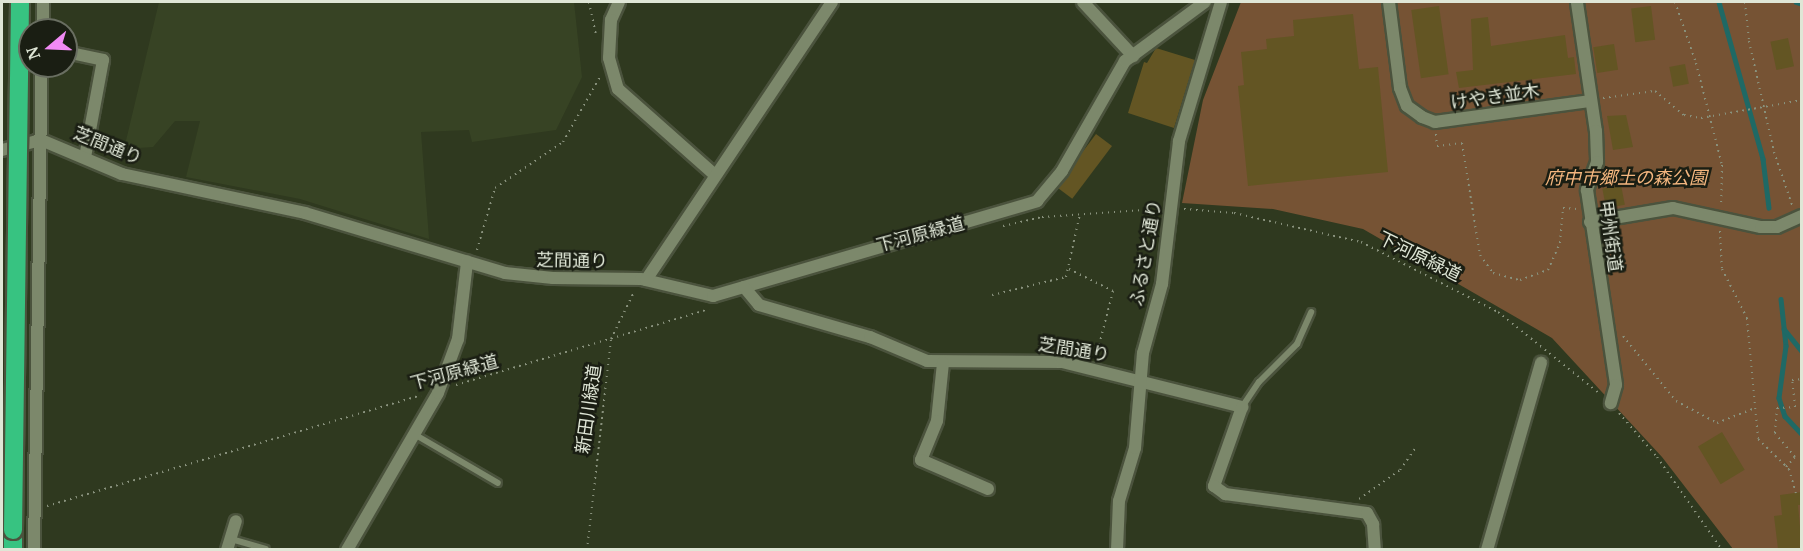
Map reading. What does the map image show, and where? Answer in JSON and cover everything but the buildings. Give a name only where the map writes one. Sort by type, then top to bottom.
[{"type":"highway","points":[[13,549],[20,2]]},
{"type":"street","points":[[43,2],[43,18]]},
{"type":"street","points":[[619,2],[611,20],[609,58],[618,88],[715,175]]},
{"type":"street","points":[[644,279],[832,2]]},
{"type":"street","points":[[1083,2],[1133,56]]},
{"type":"street","points":[[744,287],[1037,201],[1062,171],[1125,61],[1204,2]]},
{"type":"street","name":"ふるさと通り","points":[[1117,549],[1119,501],[1135,448],[1139,381],[1162,284],[1179,141],[1221,2]]},
{"type":"street","name":"けやき並木","points":[[1389,2],[1395,69],[1407,106],[1435,122],[1591,100]]},
{"type":"street","name":"甲州街道","points":[[1577,3],[1597,162],[1587,190],[1590,222],[1616,386],[1608,401]]},
{"type":"street","points":[[78,55],[103,60],[85,157]]},
{"type":"street","points":[[34,549],[42,78]]},
{"type":"street","points":[[2,150],[41,140]]},
{"type":"street","name":"芝間通り","points":[[41,140],[122,174],[305,213],[470,264],[526,277],[644,279],[712,296],[744,287],[759,305],[870,337],[903,353],[943,363],[1038,359],[1093,368],[1242,407]]},
{"type":"street","points":[[1590,222],[1673,208],[1720,216],[1761,227],[1777,227],[1800,217]]},
{"type":"street","points":[[347,549],[439,389],[458,339],[470,264]]},
{"type":"street","points":[[943,363],[937,422],[921,460],[988,489]]},
{"type":"street","points":[[1487,549],[1541,363]]},
{"type":"street","points":[[1242,407],[1214,486],[1226,494],[1346,507],[1367,513],[1373,524],[1375,549]]},
{"type":"street","points":[[229,544],[236,521]]},
{"type":"lane","points":[[1242,407],[1259,382],[1298,344],[1311,312]]},
{"type":"lane","points":[[414,434],[498,483]]},
{"type":"lane","points":[[229,544],[266,549]]},
{"type":"path","points":[[1675,2],[1711,117],[1722,165],[1720,216],[1722,270],[1747,318],[1754,360],[1758,439],[1786,467],[1796,493]]},
{"type":"path","points":[[1745,2],[1749,40],[1780,177],[1800,217]]},
{"type":"path","points":[[470,264],[495,188],[563,142],[600,77]]},
{"type":"path","points":[[1591,100],[1656,91],[1684,115],[1711,117],[1743,113],[1802,100]]},
{"type":"path","points":[[1435,122],[1437,146],[1462,143],[1480,255],[1493,273],[1520,280],[1548,270],[1560,243],[1563,208],[1574,206],[1590,222]]},
{"type":"path","name":"下河原緑道","points":[[999,227],[1081,213],[1172,208],[1234,213],[1361,242],[1498,312],[1578,372],[1608,401],[1658,457],[1722,549]]},
{"type":"path","points":[[992,295],[1065,277],[1069,269],[1081,213]]},
{"type":"path","points":[[1069,269],[1113,291],[1093,368]]},
{"type":"path","name":"新田川緑道","points":[[587,549],[611,339],[644,279]]},
{"type":"path","name":"下河原緑道","points":[[34,510],[717,306]]},
{"type":"path","points":[[1604,313],[1676,401],[1717,423],[1755,408]]},
{"type":"path","points":[[1786,467],[1795,457],[1775,433],[1777,408],[1795,407],[1792,380],[1802,379]]},
{"type":"path","points":[[1346,507],[1400,470],[1416,447]]},
{"type":"shaded area","points":[[159,2],[574,2],[582,77],[556,130],[472,142],[469,130],[421,132],[429,239],[300,199],[186,177],[200,121],[175,121],[153,147],[124,149]]},
{"type":"green space","name":"府中市郷土の森公園","points":[[1241,2],[1801,2],[1801,549],[1733,549],[1662,457],[1552,338],[1363,229],[1273,209],[1182,203],[1203,100]]},
{"type":"waterway","points":[[1719,2],[1763,159],[1769,208]]},
{"type":"waterway","points":[[1796,2],[1802,4]]},
{"type":"waterway","points":[[1781,299],[1786,346],[1779,398],[1785,416],[1802,434]]},
{"type":"waterway","points":[[1784,329],[1802,351]]}]
